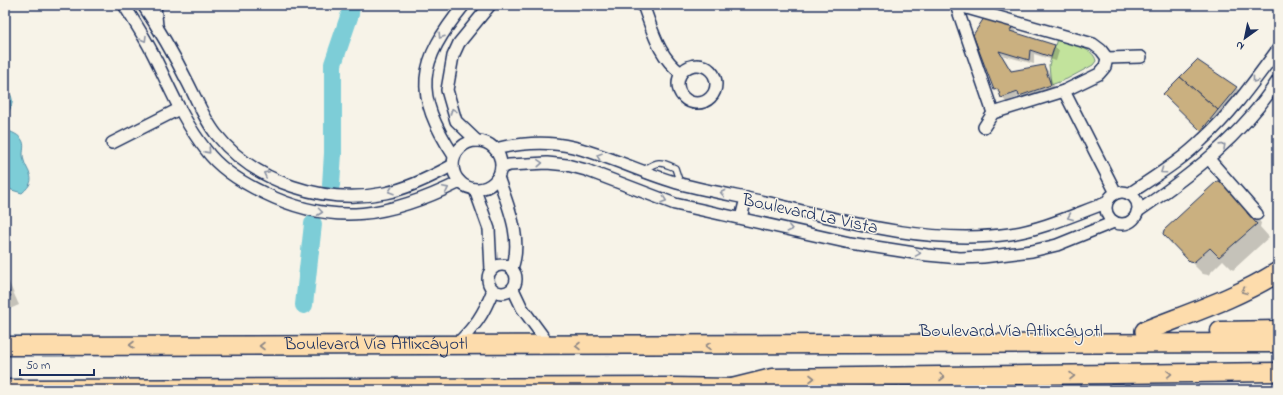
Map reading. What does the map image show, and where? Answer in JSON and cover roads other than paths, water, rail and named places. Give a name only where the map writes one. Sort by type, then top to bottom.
[{"type":"highway","points":[[1145,331],[1194,313],[1247,290],[1278,272]]},
{"type":"main road","name":"Boulevard Vía Atlixcáyotl","points":[[747,346],[766,339],[788,334],[1278,330]]},
{"type":"main road","name":"Boulevard Vía Atlixcáyotl","points":[[5,346],[747,346],[1278,343]]},
{"type":"main road","points":[[5,390],[726,389],[772,378],[1278,372]]},
{"type":"street","points":[[124,5],[152,52],[179,109],[206,151],[224,168],[250,186],[286,204],[310,211],[361,215],[387,210],[430,197],[460,182]]},
{"type":"street","points":[[143,5],[157,26],[216,134],[235,154],[257,170],[283,183],[310,192],[351,198],[387,193],[436,174],[453,161],[464,145],[477,141],[487,143],[495,148],[500,157],[500,172],[514,226],[516,258],[512,268],[516,278],[513,289],[522,308],[550,346]]},
{"type":"street","points":[[155,5],[157,26]]},
{"type":"street","points":[[464,5],[434,46],[426,76],[428,107],[435,125],[453,161],[454,175],[460,182],[475,190],[484,189],[492,184],[500,172]]},
{"type":"street","points":[[477,141],[456,121],[447,90],[453,56],[459,43],[490,5]]},
{"type":"street","points":[[643,5],[660,48],[669,64],[682,73]]},
{"type":"street","points":[[956,5],[1093,44],[1102,50],[1107,58],[1105,67],[1099,74],[1064,92],[993,113],[984,126]]},
{"type":"street","points":[[956,5],[993,113]]},
{"type":"street","points":[[1129,194],[1166,170],[1203,140],[1234,106],[1278,49]]},
{"type":"street","points":[[1107,58],[1141,57]]},
{"type":"street","points":[[162,75],[179,66]]},
{"type":"street","points":[[1137,212],[1175,186],[1210,159],[1254,113],[1276,86]]},
{"type":"street","points":[[1064,92],[1116,193]]},
{"type":"street","points":[[112,143],[179,109]]},
{"type":"street","name":"Boulevard La Vista","points":[[495,148],[536,143],[574,147],[680,184],[884,229],[910,233],[960,235],[1011,234],[1038,228],[1106,203]]},
{"type":"street","points":[[1210,159],[1257,214]]},
{"type":"street","name":"Boulevard La Vista","points":[[500,172],[509,165],[547,163],[567,165],[586,170],[675,204],[850,243],[928,255],[960,258],[1032,251],[1057,245],[1114,222]]},
{"type":"street","points":[[475,190],[488,229],[491,270],[487,280],[493,290],[503,294],[513,289]]},
{"type":"street","points":[[1116,193],[1129,194],[1134,198],[1137,205],[1137,212],[1134,219],[1128,223],[1122,224],[1114,222],[1108,217],[1106,203],[1110,196],[1116,193]]},
{"type":"street","points":[[741,218],[746,198]]},
{"type":"street","points":[[491,270],[501,265],[512,268]]},
{"type":"street","points":[[455,346],[474,328],[486,308],[493,290]]},
{"type":"water","points":[[5,87],[12,97],[12,105],[7,122],[9,131],[18,135],[23,142],[24,161],[31,178],[28,187],[22,193],[5,188]]},
{"type":"waterway","points":[[331,185],[333,153],[333,64],[350,14],[351,5]]},
{"type":"waterway","points":[[304,305],[313,224]]}]
